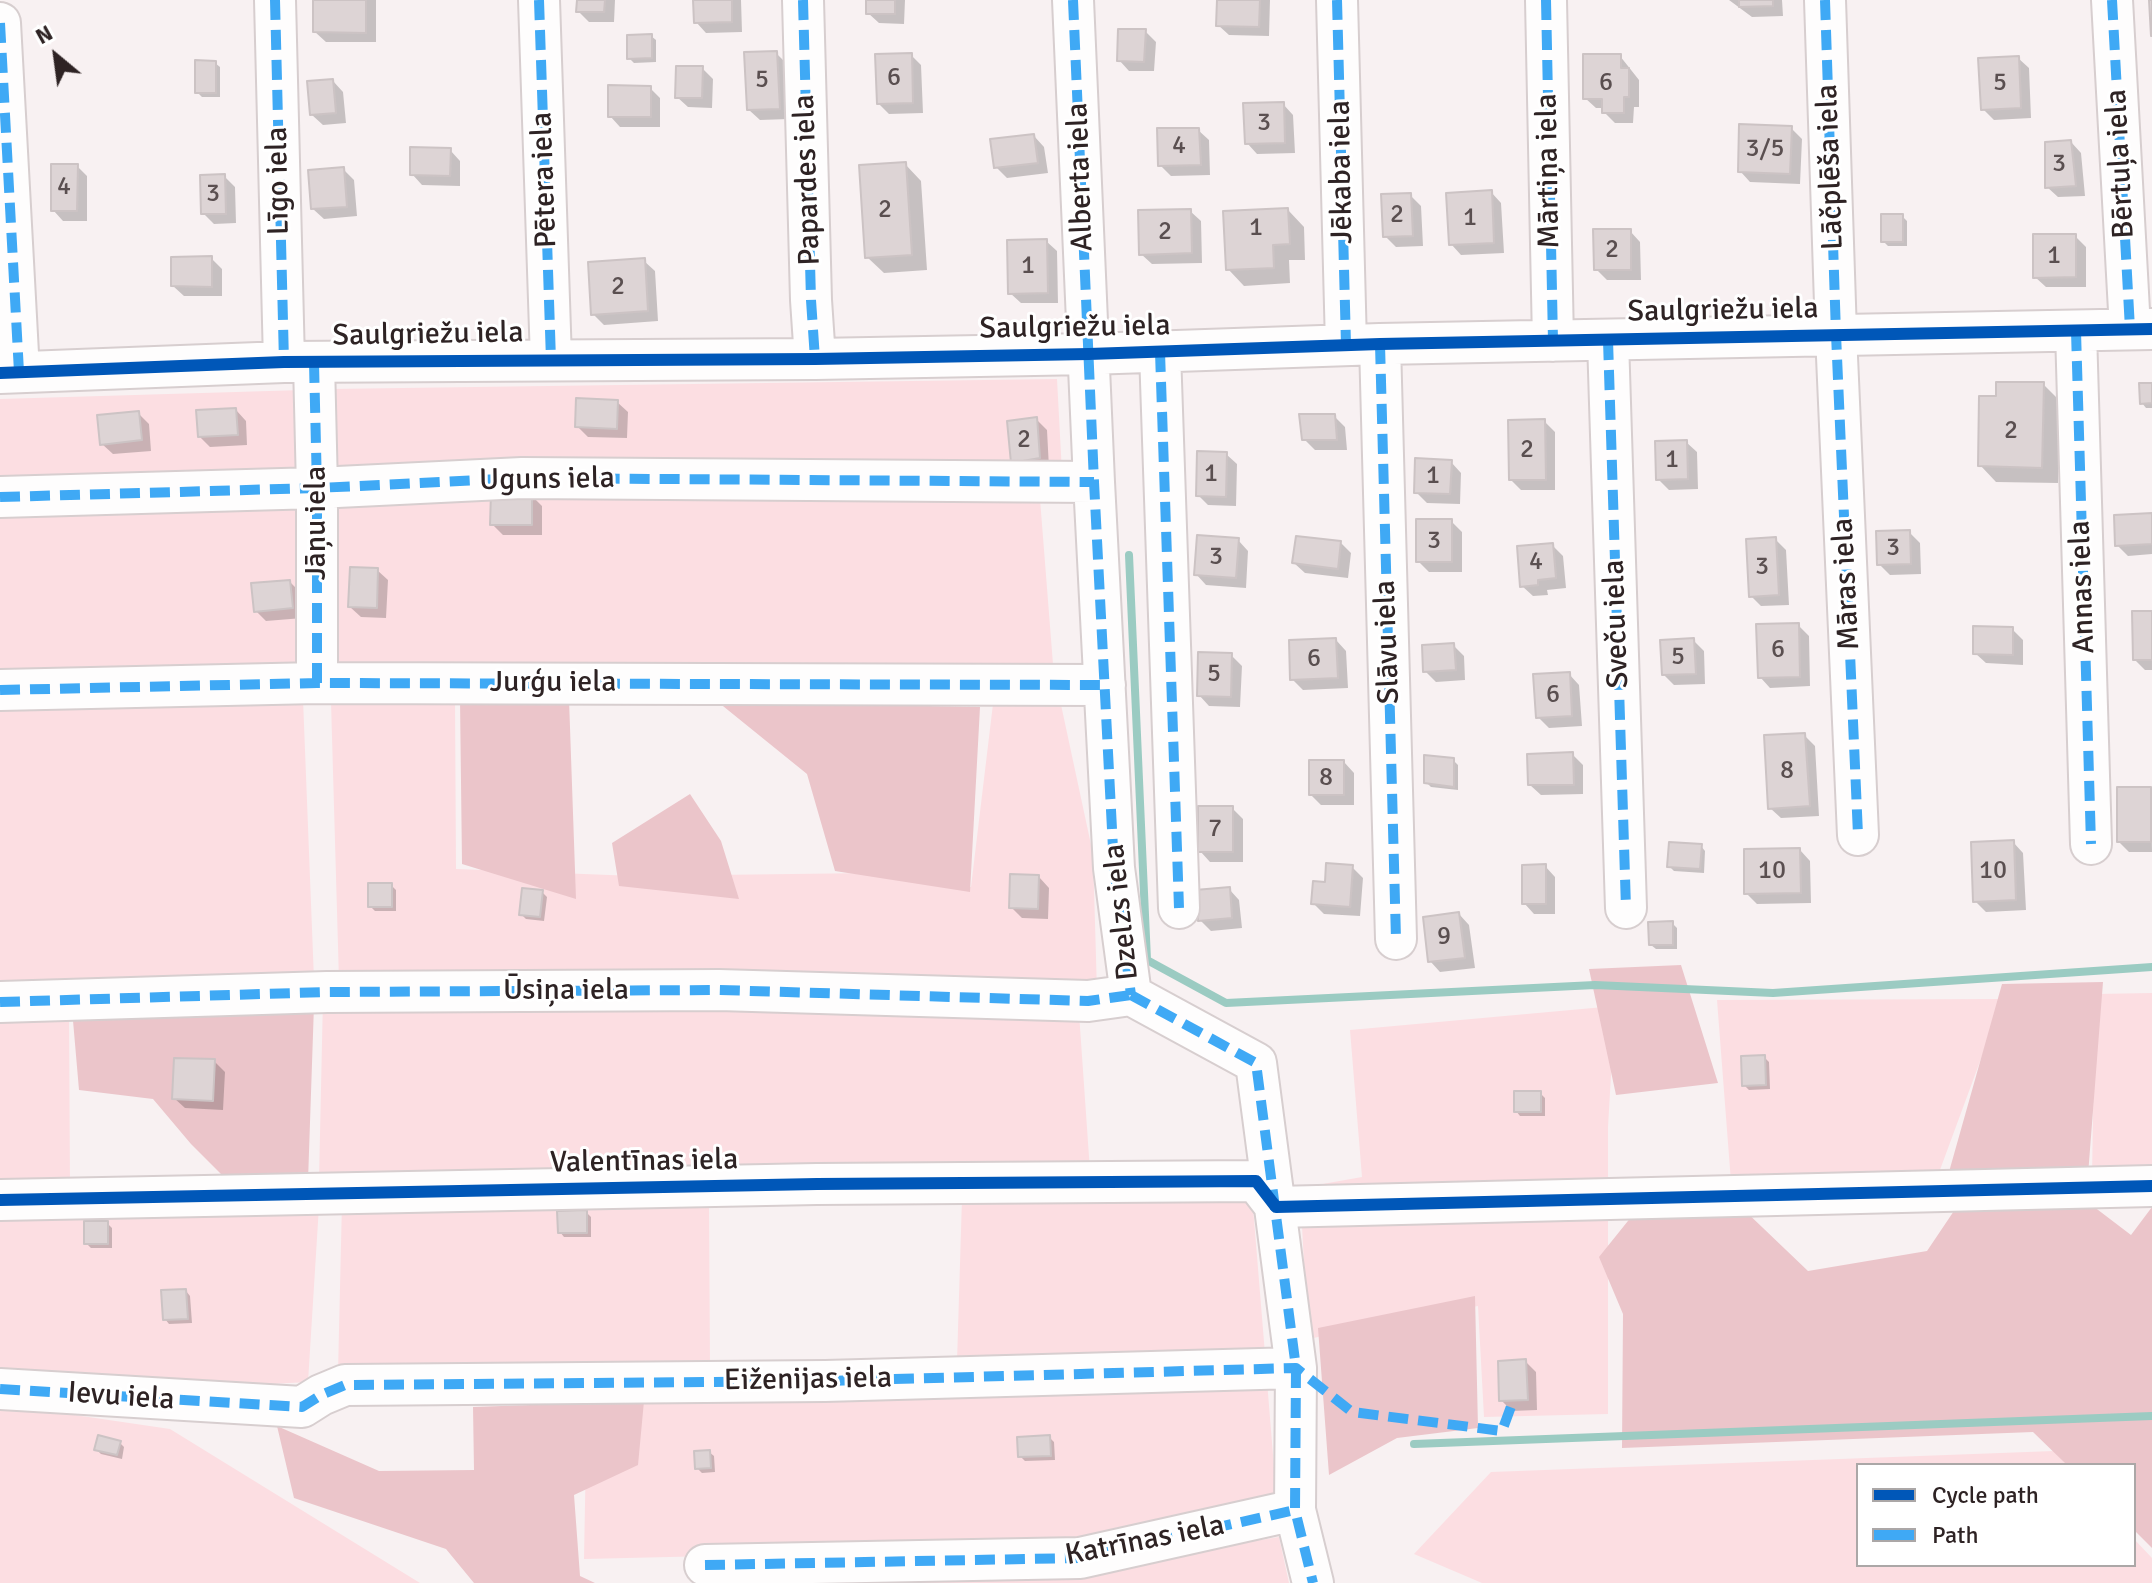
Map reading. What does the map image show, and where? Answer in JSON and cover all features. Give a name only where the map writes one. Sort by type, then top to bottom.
[{"type":"street","name":"Līgo iela","points":[[275,0],[299,363]]},
{"type":"street","name":"Pētera iela","points":[[539,0],[551,360]]},
{"type":"street","name":"Papardes iela","points":[[803,0],[815,359]]},
{"type":"street","name":"Alberta iela","points":[[1073,0],[1089,354]]},
{"type":"street","name":"Jēkaba iela","points":[[1337,0],[1363,344]]},
{"type":"street","name":"Mārtiņa iela","points":[[1546,0],[1553,341]]},
{"type":"street","name":"Lāčplēša iela","points":[[1825,0],[1836,334]]},
{"type":"street","name":"Bērtuļa iela","points":[[2112,0],[2141,329]]},
{"type":"street","points":[[0,23],[9,372]]},
{"type":"street","name":"Saulgriežu iela","points":[[9,372],[299,363],[1089,354],[1363,344],[2141,329]]},
{"type":"street","name":"Annas iela","points":[[2076,331],[2091,844]]},
{"type":"street","name":"Māras iela","points":[[1836,334],[1858,835]]},
{"type":"street","name":"Sveču iela","points":[[1608,340],[1626,908]]},
{"type":"street","name":"Slāvu iela","points":[[1363,344],[1396,939]]},
{"type":"street","points":[[1160,352],[1179,908]]},
{"type":"street","name":"Dzelzs iela","points":[[1089,354],[1114,868],[1131,995],[1256,1063],[1296,1368],[1295,1510],[1313,1583]]},
{"type":"street","name":"Jāņu iela","points":[[299,363],[317,488],[317,683]]},
{"type":"street","name":"Uguns iela","points":[[0,497],[317,488],[522,478],[1094,482]]},
{"type":"street","name":"Jurģu iela","points":[[0,690],[317,683],[1105,685]]},
{"type":"street","name":"Ūsiņa iela","points":[[0,1002],[327,992],[719,990],[1088,1001],[1131,995]]},
{"type":"street","name":"Valentīnas iela","points":[[0,1200],[801,1185],[1256,1181],[1276,1207]]},
{"type":"street","points":[[1276,1207],[2152,1186]]},
{"type":"street","name":"Eiženijas iela","points":[[241,1404],[302,1407],[345,1385],[825,1381],[1296,1368]]},
{"type":"street","name":"Ievu iela","points":[[0,1389],[241,1404]]},
{"type":"street","name":"Katrīnas iela","points":[[705,1565],[1080,1558],[1295,1510]]},
{"type":"shaded area","points":[[1057,379],[1062,473],[330,472],[330,389]]},
{"type":"shaded area","points":[[303,390],[302,477],[0,486],[0,399]]},
{"type":"shaded area","points":[[326,497],[1040,499],[1054,677],[331,664]]},
{"type":"shaded area","points":[[301,504],[301,672],[0,679],[0,513]]},
{"type":"shaded area","points":[[303,699],[314,980],[0,987],[0,707]]},
{"type":"shaded area","points":[[460,699],[569,699],[576,899],[462,864]]},
{"type":"shaded area","points":[[455,700],[456,869],[635,876],[871,873],[971,887],[993,704],[1060,700],[1093,854],[1097,992],[339,981],[331,702]]},
{"type":"shaded area","points":[[718,702],[980,707],[970,892],[835,871],[807,774]]},
{"type":"shaded area","points":[[690,794],[721,841],[739,899],[619,886],[612,843]]},
{"type":"shaded area","points":[[1681,965],[1718,1083],[1616,1095],[1589,969]]},
{"type":"shaded area","points":[[2103,982],[2088,1175],[1947,1179],[2002,984]]},
{"type":"shaded area","points":[[2152,993],[2152,1176],[2092,1177],[2095,994]]},
{"type":"shaded area","points":[[323,997],[1079,1013],[1090,1171],[319,1180]]},
{"type":"shaded area","points":[[2003,999],[1937,1178],[1731,1182],[1717,1000]]},
{"type":"shaded area","points":[[314,1005],[308,1181],[231,1184],[191,1144],[153,1099],[79,1090],[72,1009]]},
{"type":"shaded area","points":[[1615,1006],[1608,1127],[1608,1414],[1484,1417],[1478,1306],[1308,1339],[1300,1188],[1362,1177],[1350,1030]]},
{"type":"shaded area","points":[[69,1012],[70,1188],[0,1189],[0,1013]]},
{"type":"shaded area","points":[[1252,1195],[1265,1354],[957,1362],[962,1198]]},
{"type":"shaded area","points":[[1648,1196],[1740,1206],[1808,1271],[1927,1251],[1962,1199],[2085,1200],[2131,1235],[2152,1207],[2152,1548],[2136,1532],[2136,1463],[2065,1463],[2033,1432],[1622,1448],[1623,1314],[1599,1257]]},
{"type":"shaded area","points":[[342,1202],[709,1202],[710,1367],[338,1373]]},
{"type":"shaded area","points":[[319,1206],[308,1382],[197,1388],[0,1370],[0,1211]]},
{"type":"shaded area","points":[[1475,1296],[1478,1428],[1397,1438],[1329,1475],[1318,1328]]},
{"type":"shaded area","points":[[1267,1381],[1277,1504],[1115,1528],[1097,1547],[584,1559],[587,1396]]},
{"type":"shaded area","points":[[644,1401],[638,1465],[574,1495],[580,1576],[595,1583],[474,1583],[446,1549],[294,1498],[277,1426],[379,1471],[474,1470],[473,1407]]},
{"type":"shaded area","points":[[0,1404],[170,1429],[420,1583],[0,1583]]},
{"type":"shaded area","points":[[2054,1451],[2065,1463],[1856,1463],[1856,1567],[2136,1567],[2136,1541],[2152,1558],[2152,1583],[1482,1583],[1414,1554],[1491,1472]]},
{"type":"shaded area","points":[[1279,1537],[1289,1583],[704,1583],[1097,1566]]},
{"type":"building","points":[[313,0],[366,0],[366,33],[313,32]]},
{"type":"building","points":[[577,0],[605,0],[604,12],[576,12]]},
{"type":"building","points":[[693,0],[732,0],[732,22],[694,23]]},
{"type":"building","points":[[866,0],[895,0],[895,14],[866,14]]},
{"type":"building","points":[[1217,0],[1260,0],[1259,27],[1216,26]]},
{"type":"building","points":[[1739,0],[1773,0],[1773,6],[1739,7]]},
{"type":"building","points":[[2149,0],[2152,0],[2152,36],[2151,36]]},
{"type":"building","points":[[1118,29],[1146,29],[1144,62],[1117,61]]},
{"type":"building","points":[[652,34],[652,58],[627,59],[627,35]]},
{"type":"building","points":[[777,51],[780,109],[747,110],[744,52]]},
{"type":"building","points":[[912,53],[913,103],[877,104],[875,54]]},
{"type":"building","points":[[1583,54],[1621,54],[1621,68],[1629,68],[1629,97],[1624,97],[1624,113],[1602,113],[1602,99],[1583,99]]},
{"type":"building","points":[[2019,56],[2021,108],[1981,110],[1978,58]]},
{"type":"building","points":[[195,60],[216,61],[216,93],[195,93]]},
{"type":"building","points":[[676,66],[703,66],[702,98],[675,98]]},
{"type":"building","points":[[333,79],[336,113],[310,115],[307,81]]},
{"type":"building","points":[[608,85],[651,86],[651,117],[608,117]]},
{"type":"building","points":[[1284,102],[1285,143],[1245,144],[1243,103]]},
{"type":"building","points":[[1739,124],[1792,126],[1790,174],[1738,172]]},
{"type":"building","points":[[1157,128],[1199,128],[1201,165],[1158,166]]},
{"type":"building","points":[[1034,134],[1038,163],[994,168],[990,139]]},
{"type":"building","points":[[2071,140],[2076,186],[2045,188],[2045,142]]},
{"type":"building","points":[[410,147],[451,148],[450,176],[410,175]]},
{"type":"building","points":[[906,162],[912,255],[865,258],[859,165]]},
{"type":"building","points":[[51,164],[78,164],[77,211],[51,211]]},
{"type":"building","points":[[344,167],[347,207],[311,209],[308,170]]},
{"type":"building","points":[[225,174],[226,214],[201,214],[200,175]]},
{"type":"building","points":[[1492,190],[1494,243],[1449,245],[1446,193]]},
{"type":"building","points":[[1411,193],[1413,236],[1383,237],[1381,194]]},
{"type":"building","points":[[1288,208],[1290,244],[1273,245],[1274,268],[1226,270],[1223,211]]},
{"type":"building","points":[[1191,209],[1192,253],[1139,255],[1138,210]]},
{"type":"building","points":[[1881,214],[1903,214],[1903,242],[1881,242]]},
{"type":"building","points":[[1593,229],[1631,229],[1631,270],[1594,270]]},
{"type":"building","points":[[2033,234],[2076,234],[2076,277],[2033,278]]},
{"type":"building","points":[[1047,239],[1048,293],[1008,294],[1007,240]]},
{"type":"building","points":[[212,256],[212,287],[171,286],[171,257]]},
{"type":"building","points":[[645,258],[648,311],[591,315],[588,262]]},
{"type":"building","points":[[1996,382],[2044,382],[2042,468],[1978,466],[1979,396],[1996,396]]},
{"type":"building","points":[[2139,383],[2152,383],[2152,403],[2140,404]]},
{"type":"building","points":[[576,398],[618,400],[617,429],[575,427]]},
{"type":"building","points":[[236,408],[238,435],[198,437],[196,410]]},
{"type":"building","points":[[139,411],[142,440],[100,445],[97,415]]},
{"type":"building","points":[[1299,414],[1335,414],[1337,440],[1302,440]]},
{"type":"building","points":[[1037,417],[1040,458],[1011,463],[1007,421]]},
{"type":"building","points":[[1545,419],[1546,480],[1509,480],[1508,420]]},
{"type":"building","points":[[1687,440],[1688,479],[1656,480],[1655,441]]},
{"type":"building","points":[[1197,451],[1227,452],[1226,497],[1196,496]]},
{"type":"building","points":[[1415,458],[1452,460],[1450,494],[1414,493]]},
{"type":"building","points":[[491,493],[532,494],[532,525],[490,525]]},
{"type":"building","points":[[2152,513],[2152,544],[2115,546],[2114,515]]},
{"type":"building","points":[[1416,519],[1452,519],[1452,562],[1416,562]]},
{"type":"building","points":[[1910,530],[1911,564],[1877,565],[1876,531]]},
{"type":"building","points":[[1197,535],[1239,538],[1236,578],[1194,575]]},
{"type":"building","points":[[1296,536],[1341,541],[1338,569],[1292,563]]},
{"type":"building","points":[[1776,537],[1779,595],[1749,597],[1746,539]]},
{"type":"building","points":[[1553,543],[1556,578],[1538,580],[1538,585],[1520,587],[1517,546]]},
{"type":"building","points":[[350,567],[378,568],[377,608],[348,607]]},
{"type":"building","points":[[290,580],[293,608],[254,612],[251,583]]},
{"type":"building","points":[[2132,611],[2152,611],[2152,660],[2133,660]]},
{"type":"building","points":[[1799,623],[1800,677],[1758,678],[1756,624]]},
{"type":"building","points":[[1973,626],[2013,627],[2013,655],[1973,654]]},
{"type":"building","points":[[1336,638],[1338,678],[1290,680],[1289,640]]},
{"type":"building","points":[[1694,638],[1696,674],[1662,675],[1660,640]]},
{"type":"building","points":[[1454,643],[1456,670],[1423,672],[1422,645]]},
{"type":"building","points":[[1198,652],[1232,653],[1231,697],[1197,696]]},
{"type":"building","points":[[1570,672],[1572,716],[1536,718],[1533,674]]},
{"type":"building","points":[[1805,733],[1810,806],[1768,809],[1764,735]]},
{"type":"building","points":[[1573,752],[1574,785],[1528,785],[1527,754]]},
{"type":"building","points":[[1424,755],[1454,758],[1454,787],[1424,783]]},
{"type":"building","points":[[1309,760],[1344,760],[1344,795],[1309,795]]},
{"type":"building","points":[[2117,787],[2151,787],[2151,842],[2117,842]]},
{"type":"building","points":[[1198,806],[1233,806],[1233,852],[1198,852]]},
{"type":"building","points":[[2014,840],[2016,900],[1973,902],[1971,842]]},
{"type":"building","points":[[1669,842],[1702,844],[1700,869],[1667,867]]},
{"type":"building","points":[[1800,848],[1801,893],[1744,894],[1744,849]]},
{"type":"building","points":[[1326,863],[1353,865],[1350,907],[1311,904],[1313,881],[1325,882]]},
{"type":"building","points":[[1546,864],[1546,904],[1522,904],[1522,865]]},
{"type":"building","points":[[1010,874],[1039,875],[1038,909],[1009,908]]},
{"type":"building","points":[[368,883],[392,883],[392,907],[368,907]]},
{"type":"building","points":[[1230,887],[1232,918],[1198,921],[1195,890]]},
{"type":"building","points":[[522,888],[543,890],[540,917],[519,915]]},
{"type":"building","points":[[1459,912],[1465,958],[1428,962],[1423,917]]},
{"type":"building","points":[[1673,921],[1673,945],[1649,945],[1648,922]]},
{"type":"building","points":[[1765,1055],[1766,1085],[1742,1086],[1741,1056]]},
{"type":"building","points":[[174,1058],[215,1059],[213,1101],[172,1099]]},
{"type":"building","points":[[1514,1091],[1541,1091],[1541,1112],[1514,1112]]},
{"type":"building","points":[[587,1210],[587,1233],[558,1233],[557,1211]]},
{"type":"building","points":[[84,1221],[108,1221],[108,1244],[84,1244]]},
{"type":"building","points":[[186,1289],[188,1319],[163,1320],[161,1290]]},
{"type":"building","points":[[1526,1359],[1528,1400],[1499,1401],[1498,1361]]},
{"type":"building","points":[[98,1435],[121,1441],[117,1455],[94,1450]]},
{"type":"building","points":[[1050,1435],[1051,1456],[1018,1457],[1017,1437]]},
{"type":"building","points":[[710,1450],[711,1468],[695,1469],[694,1451]]},
{"type":"waterway","points":[[1129,555],[1147,960],[1226,1003],[1595,985],[1773,993],[2152,967]]},
{"type":"waterway","points":[[1414,1444],[2152,1416]]},
{"type":"marked path","points":[[275,0],[284,362]]},
{"type":"marked path","points":[[539,0],[551,360]]},
{"type":"marked path","points":[[803,0],[815,359]]},
{"type":"marked path","points":[[1073,0],[1114,868],[1131,995]]},
{"type":"marked path","points":[[1337,0],[1346,345]]},
{"type":"marked path","points":[[1546,0],[1553,341]]},
{"type":"marked path","points":[[1825,0],[1858,835]]},
{"type":"marked path","points":[[2112,0],[2130,329]]},
{"type":"marked path","points":[[0,23],[19,372]]},
{"type":"marked path","points":[[2076,331],[2091,844]]},
{"type":"marked path","points":[[1608,340],[1626,908]]},
{"type":"marked path","points":[[1380,344],[1396,939]]},
{"type":"marked path","points":[[1160,352],[1179,908]]},
{"type":"marked path","points":[[314,363],[317,683]]},
{"type":"marked path","points":[[0,497],[317,488],[522,478],[1094,482]]},
{"type":"marked path","points":[[0,690],[317,683],[1105,685]]},
{"type":"marked path","points":[[0,1002],[327,992],[719,990],[1088,1001],[1131,995]]},
{"type":"marked path","points":[[1131,995],[1256,1063],[1296,1368],[1295,1510],[1313,1583]]},
{"type":"marked path","points":[[0,1389],[302,1407],[345,1385],[825,1381],[1296,1368],[1352,1412],[1502,1431],[1513,1401]]},
{"type":"marked path","points":[[705,1565],[1080,1558],[1295,1510]]},
{"type":"cycle path","points":[[0,373],[284,362],[815,359],[2152,329]]},
{"type":"cycle path","points":[[0,1200],[817,1184],[1256,1181],[1276,1207],[2152,1186]]}]
